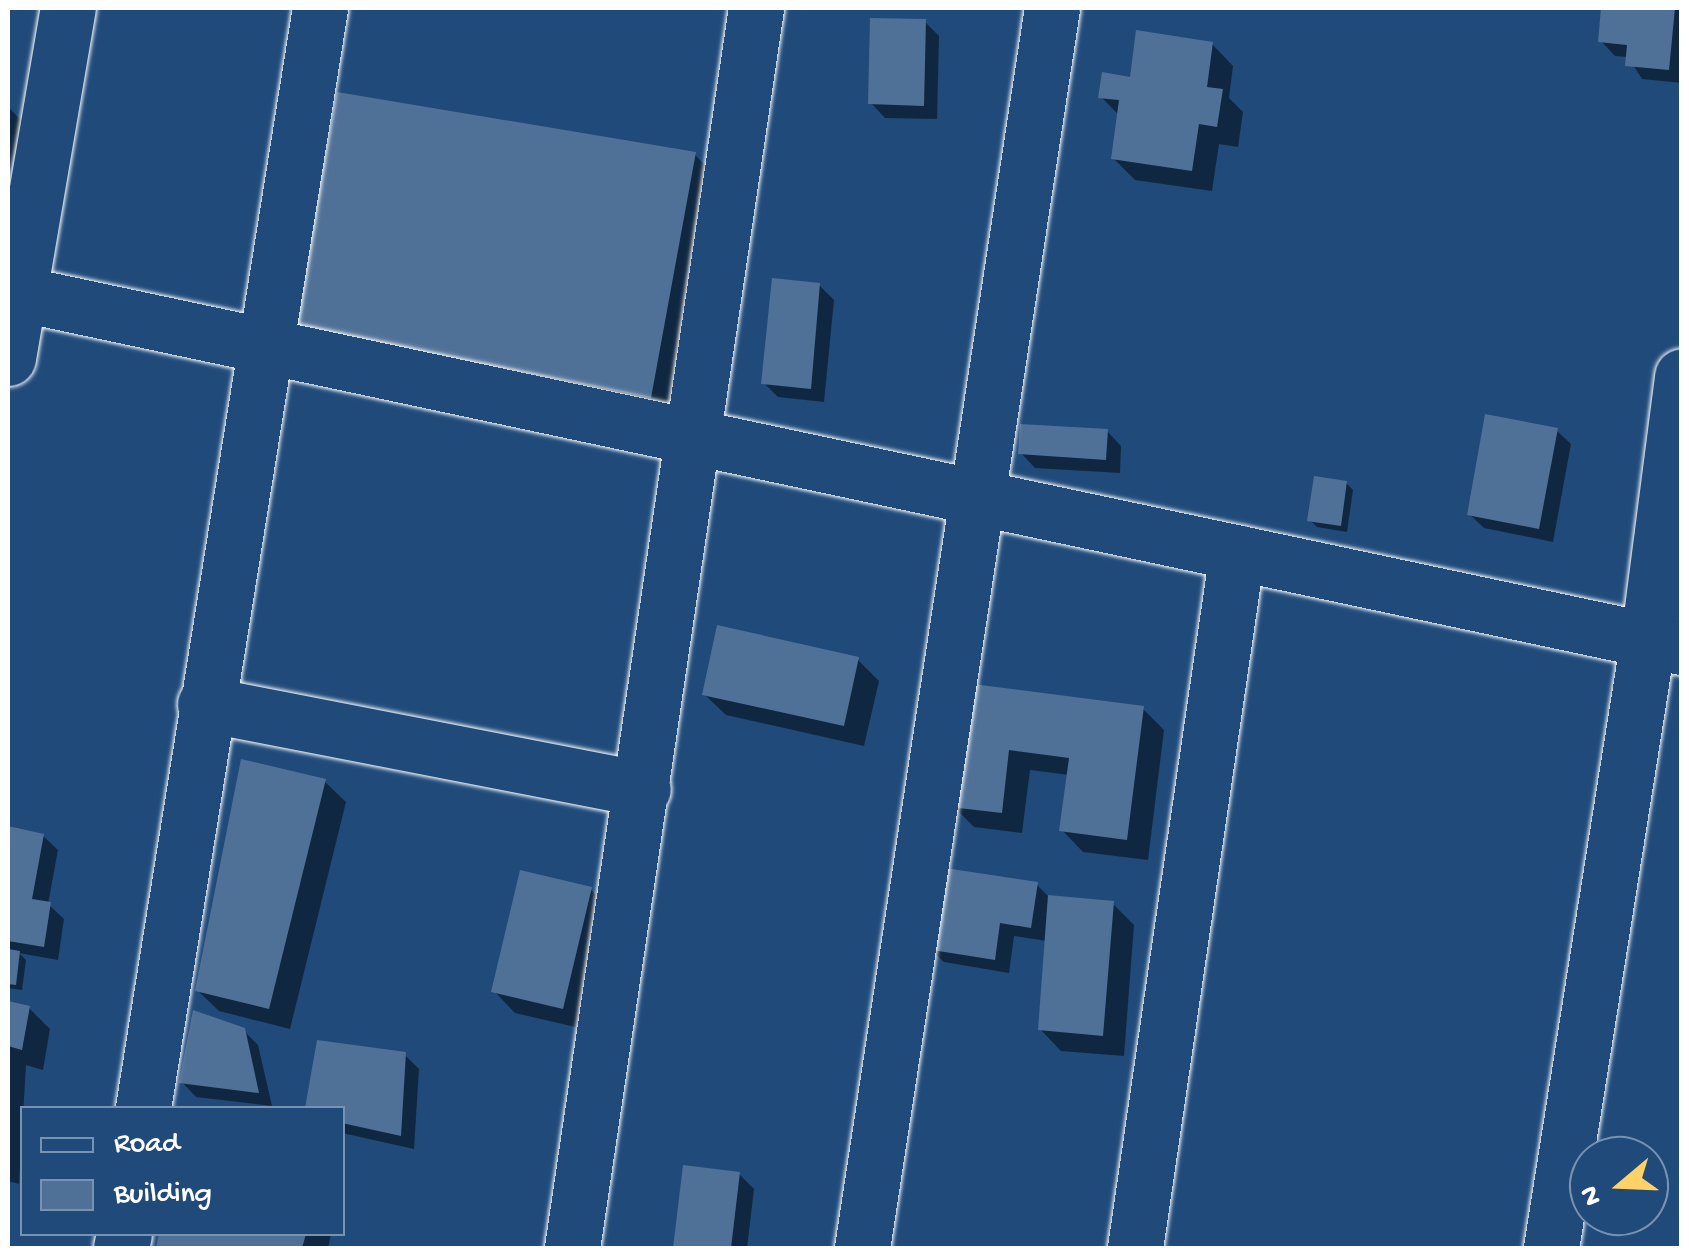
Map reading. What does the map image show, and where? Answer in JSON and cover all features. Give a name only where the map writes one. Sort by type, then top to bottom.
[{"type":"street","points":[[8,358],[13,292],[68,8]]},
{"type":"street","points":[[143,1106],[262,345],[320,8]]},
{"type":"street","points":[[572,1248],[697,438],[756,8]]},
{"type":"street","points":[[862,1248],[974,496],[1052,8]]},
{"type":"street","points":[[13,292],[1665,643]]},
{"type":"street","points":[[1551,1248],[1665,643],[1682,376]]},
{"type":"street","points":[[1135,1248],[1238,552]]},
{"type":"street","points":[[205,704],[643,789]]},
{"type":"building","points":[[1601,8],[1675,8],[1669,70],[1625,66],[1627,45],[1598,42]]},
{"type":"building","points":[[870,18],[926,19],[924,106],[868,104]]},
{"type":"building","points":[[1136,30],[1213,42],[1207,87],[1223,89],[1217,127],[1199,124],[1192,171],[1111,159],[1119,100],[1098,98],[1102,72],[1130,77]]},
{"type":"building","points":[[337,92],[696,152],[651,398],[295,326]]},
{"type":"building","points":[[772,278],[820,283],[811,389],[761,384]]},
{"type":"building","points":[[1485,414],[1558,428],[1539,529],[1467,515]]},
{"type":"building","points":[[1020,424],[1108,429],[1106,460],[1018,454]]},
{"type":"building","points":[[1314,476],[1347,481],[1341,526],[1307,521]]},
{"type":"building","points":[[717,625],[859,657],[844,726],[702,695]]},
{"type":"building","points":[[965,683],[1144,706],[1127,840],[1059,831],[1069,758],[1009,750],[1002,813],[950,807]]},
{"type":"building","points":[[241,759],[326,779],[269,1009],[195,991]]},
{"type":"building","points":[[8,826],[44,834],[32,899],[51,902],[44,947],[8,941]]},
{"type":"building","points":[[938,867],[1038,882],[1031,928],[1000,923],[995,960],[926,949]]},
{"type":"building","points":[[520,870],[592,887],[563,1009],[491,992]]},
{"type":"building","points":[[1048,895],[1114,901],[1103,1036],[1038,1030]]},
{"type":"building","points":[[8,949],[20,951],[16,985],[8,984]]},
{"type":"building","points":[[8,1001],[30,1006],[22,1050],[8,1046]]},
{"type":"building","points":[[193,1010],[245,1028],[259,1093],[179,1083]]},
{"type":"building","points":[[317,1040],[406,1052],[401,1136],[345,1124],[345,1106],[305,1106]]},
{"type":"building","points":[[683,1165],[740,1172],[731,1248],[673,1248]]},
{"type":"building","points":[[159,1236],[305,1236],[302,1248],[156,1248]]}]
